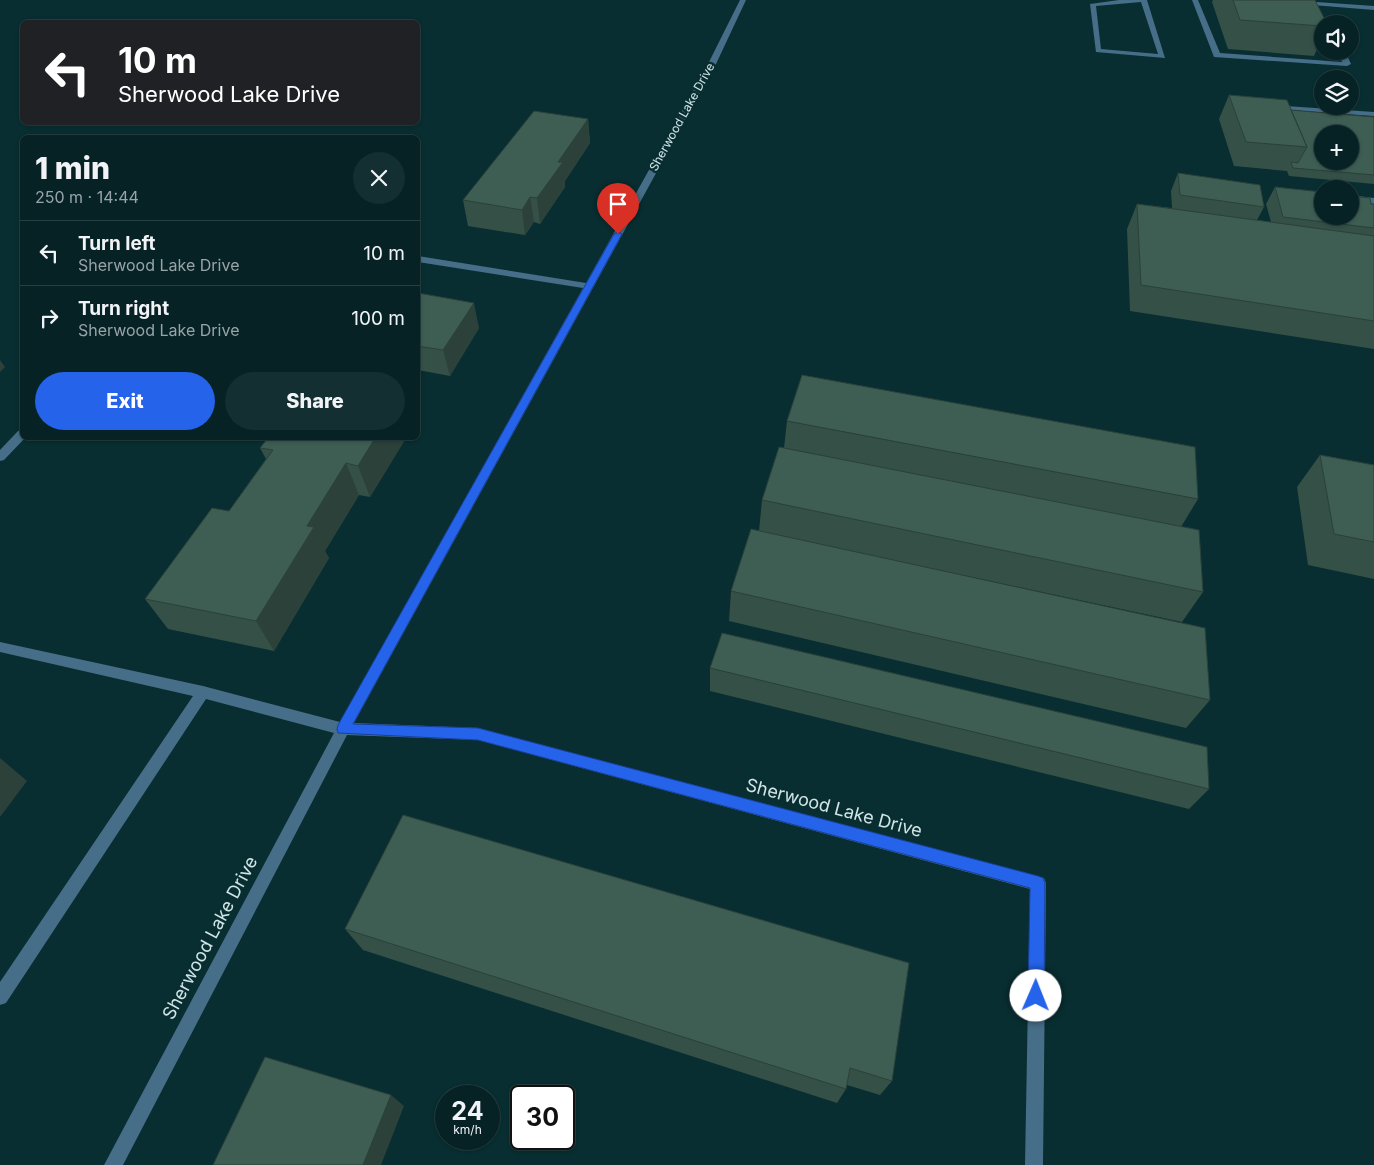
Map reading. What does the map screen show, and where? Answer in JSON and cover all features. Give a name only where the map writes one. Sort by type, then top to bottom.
[{"type":"street","name":"Sherwood Lake Drive","points":[[113,1165],[343,729],[712,64],[743,0]]},
{"type":"street","points":[[1144,0],[1162,56],[1098,51],[1093,4],[1144,0]]},
{"type":"street","points":[[1195,0],[1217,55],[1347,64],[1345,60]]},
{"type":"street","points":[[1298,3],[1374,8]]},
{"type":"street","points":[[1266,106],[1374,114]]},
{"type":"street","points":[[1359,200],[1374,202]]},
{"type":"street","points":[[420,259],[590,286]]},
{"type":"street","points":[[0,457],[20,436]]},
{"type":"street","name":"Sherwood Lake Drive","points":[[0,648],[203,692],[343,729],[478,734],[1038,883],[1034,1165]]},
{"type":"street","points":[[0,997],[203,692]]},
{"type":"building","points":[[1233,0],[1315,0],[1322,15],[1314,15],[1314,25],[1240,20]]},
{"type":"building","points":[[1229,95],[1287,100],[1307,147],[1246,142]]},
{"type":"building","points":[[1291,110],[1314,112],[1314,115],[1374,117],[1374,175],[1316,170],[1359,170],[1359,125],[1314,125],[1314,170],[1293,168],[1291,162],[1298,163],[1307,147]]},
{"type":"building","points":[[534,111],[588,119],[558,162],[563,162],[537,198],[530,197],[522,210],[463,200]]},
{"type":"building","points":[[1178,173],[1260,185],[1264,207],[1180,195]]},
{"type":"building","points":[[1275,187],[1314,191],[1314,221],[1283,217]]},
{"type":"building","points":[[1359,197],[1370,198],[1371,204],[1374,204],[1374,228],[1349,225],[1359,225]]},
{"type":"building","points":[[1137,204],[1374,236],[1374,321],[1141,285]]},
{"type":"building","points":[[420,293],[474,303],[443,350],[420,346]]},
{"type":"building","points":[[802,375],[1195,447],[1198,499],[787,421]]},
{"type":"building","points":[[266,440],[374,440],[358,466],[346,463],[307,526],[314,527],[256,621],[145,599],[212,508],[229,511],[273,450],[260,448]]},
{"type":"building","points":[[779,447],[1199,530],[1203,592],[762,500]]},
{"type":"building","points":[[1320,455],[1374,465],[1374,542],[1334,534]]},
{"type":"building","points":[[751,529],[1205,628],[1210,700],[731,591]]},
{"type":"building","points":[[722,633],[1207,747],[1209,789],[710,668]]},
{"type":"building","points":[[403,815],[909,963],[892,1081],[850,1068],[846,1089],[345,929]]},
{"type":"building","points":[[265,1057],[391,1095],[363,1165],[213,1165]]},
{"type":"route","points":[[618,234],[343,729],[478,734],[1038,883],[1036,996]]}]
